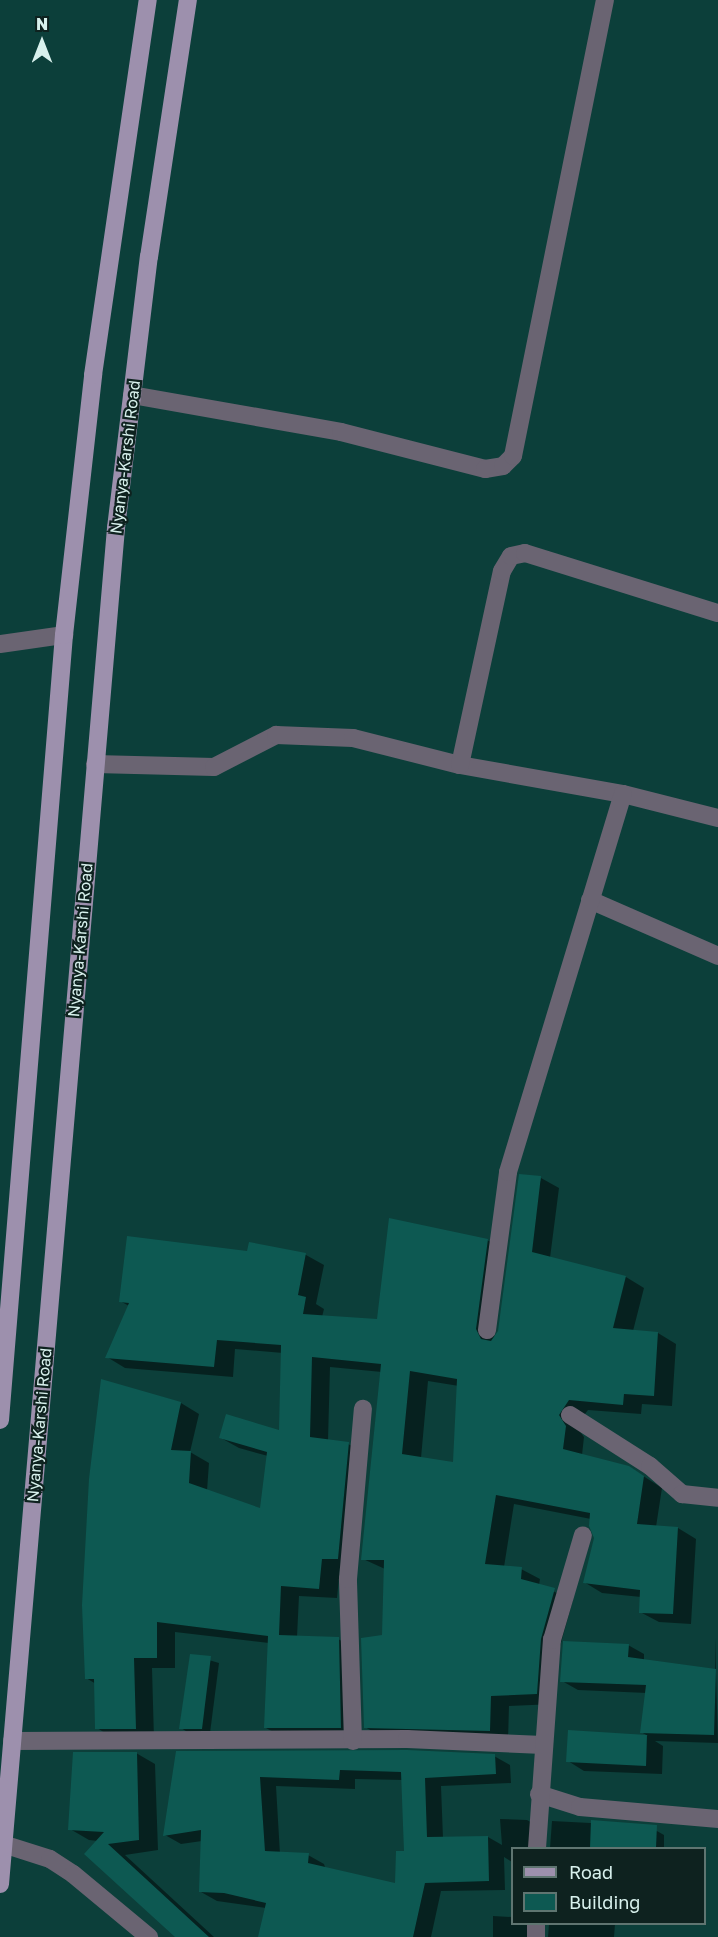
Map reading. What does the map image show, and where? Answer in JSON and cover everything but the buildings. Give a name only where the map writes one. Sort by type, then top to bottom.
[{"type":"main road","points":[[0,1420],[64,635],[93,375],[148,0]]},
{"type":"main road","name":"Nyanya-Karshi Road","points":[[0,1884],[116,528],[132,395],[188,0]]},
{"type":"street","points":[[132,395],[341,432],[485,469],[502,466],[513,456],[605,0]]},
{"type":"street","points":[[460,765],[502,571],[511,556],[525,552],[718,613]]},
{"type":"street","points":[[0,644],[64,635]]},
{"type":"street","points":[[96,764],[214,767],[276,735],[299,733],[353,738],[460,765],[623,794],[718,818]]},
{"type":"street","points":[[487,1330],[508,1172],[623,794]]},
{"type":"street","points":[[590,900],[718,956]]},
{"type":"street","points":[[352,1741],[347,1601],[363,1409]]},
{"type":"street","points":[[570,1415],[650,1466],[682,1494],[718,1498]]},
{"type":"street","points":[[537,1847],[539,1794],[552,1640],[584,1535]]},
{"type":"street","points":[[12,1741],[352,1741],[407,1738],[543,1745]]},
{"type":"street","points":[[539,1794],[580,1807],[718,1819]]},
{"type":"street","points":[[3,1844],[50,1859],[73,1874],[149,1937]]}]
